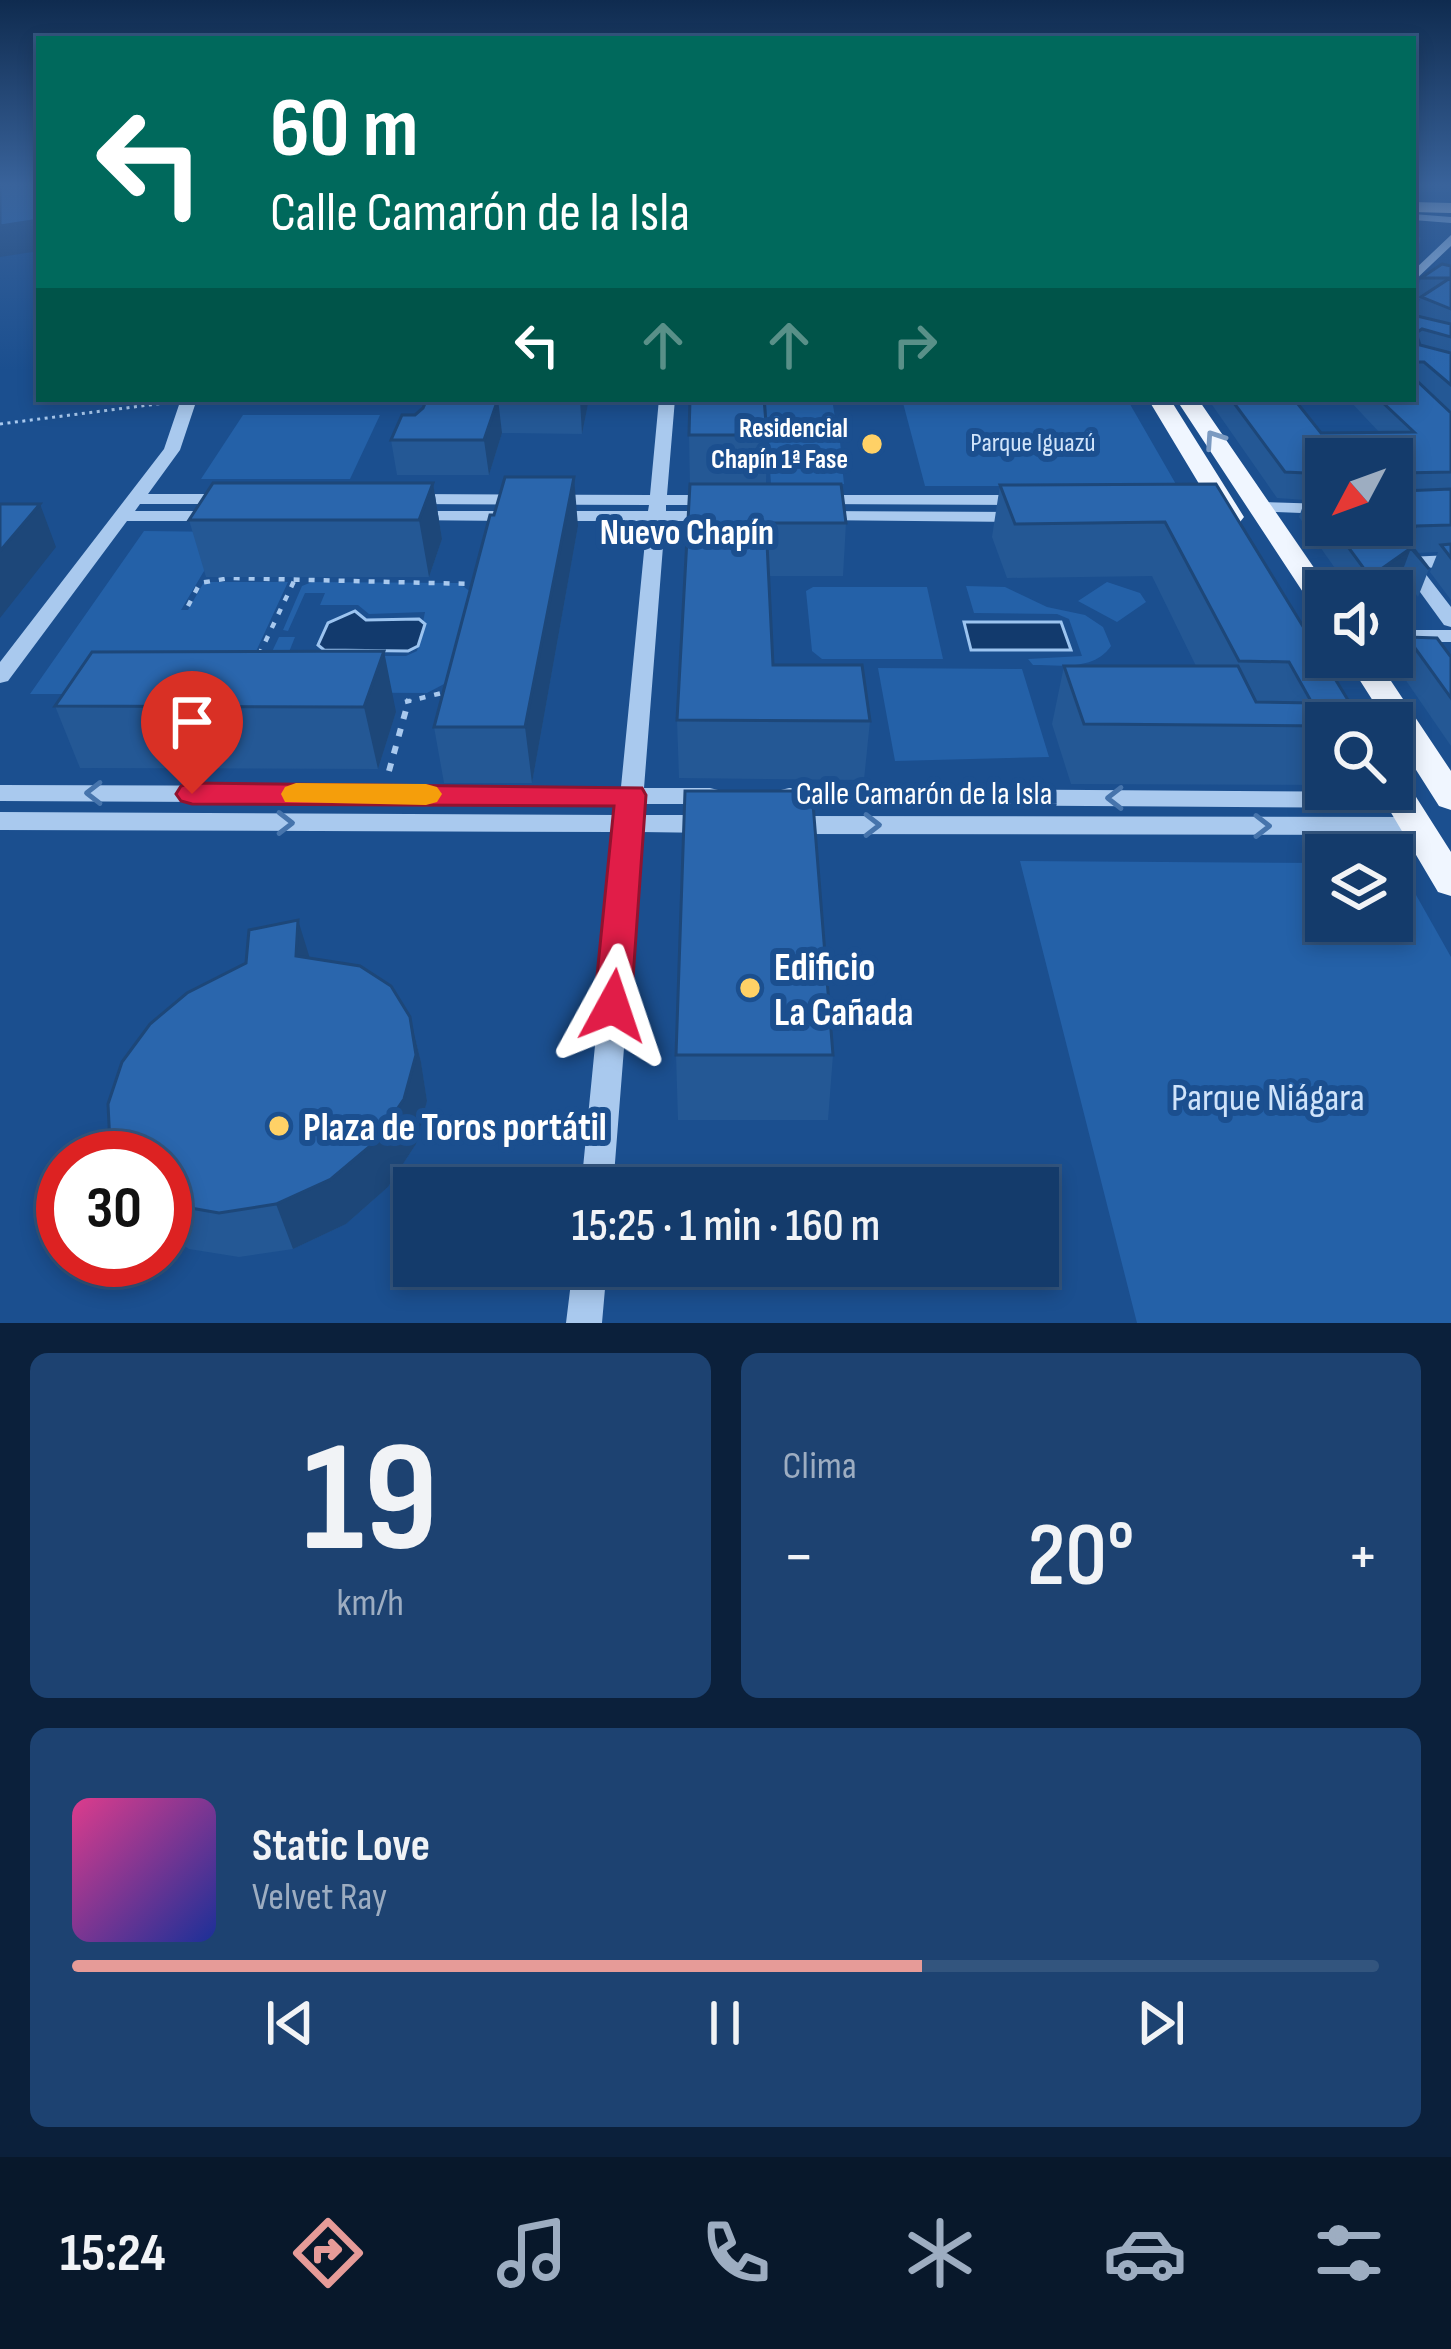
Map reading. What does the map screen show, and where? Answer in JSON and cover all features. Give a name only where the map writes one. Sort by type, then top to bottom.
[{"type":"main road","points":[[1161,402],[1220,514]]},
{"type":"main road","points":[[1189,402],[1305,575]]},
{"type":"main road","points":[[1374,678],[1451,798]]},
{"type":"main road","points":[[1407,810],[1451,882]]},
{"type":"street","points":[[1416,276],[1446,247]]},
{"type":"street","points":[[1416,276],[1435,277]]},
{"type":"street","points":[[0,676],[172,449],[187,402]]},
{"type":"street","points":[[598,1167],[667,402]]},
{"type":"street","points":[[134,499],[253,499]]},
{"type":"street","points":[[396,499],[657,508]]},
{"type":"street","points":[[1040,517],[797,508],[1053,500]]},
{"type":"street","points":[[377,516],[728,508]]},
{"type":"street","points":[[1260,508],[1305,508]]},
{"type":"street","points":[[121,516],[237,516]]},
{"type":"street","points":[[1451,561],[1408,563],[1451,621]]},
{"type":"street","name":"Calle Camarón de la Isla","points":[[0,793],[384,794],[630,810],[760,824],[1305,807]]},
{"type":"street","name":"Calle Camarón de la Isla","points":[[0,821],[630,810],[724,796]]},
{"type":"street","name":"Calle Camarón de la Isla","points":[[771,796],[1305,803]]},
{"type":"street","points":[[584,1323],[588,1287]]},
{"type":"path","points":[[0,424],[172,402]]},
{"type":"path","points":[[188,606],[200,583],[295,579],[470,580],[480,597]]},
{"type":"path","points":[[259,656],[295,579]]},
{"type":"path","points":[[384,794],[406,700],[454,689]]},
{"type":"green space","points":[[766,402],[832,402],[837,430],[767,430]]},
{"type":"green space","name":"Parque Iguazú","points":[[903,402],[1129,402],[1177,486],[925,486]]},
{"type":"green space","points":[[243,415],[380,415],[350,479],[201,479]]},
{"type":"green space","points":[[767,433],[839,433],[841,451],[769,451]]},
{"type":"green space","points":[[769,454],[841,455],[844,484],[771,484]]},
{"type":"green space","points":[[144,531],[227,532],[181,610],[188,610],[204,582],[288,582],[240,686],[178,694],[30,694]]},
{"type":"green space","points":[[312,582],[459,583],[472,593],[446,683],[427,693],[258,692],[255,687],[279,637],[295,637],[283,667],[353,656],[406,656],[417,651],[425,612],[369,614],[358,605],[320,605],[325,593],[305,593],[288,631],[283,630],[302,586]]},
{"type":"green space","points":[[1107,582],[1140,593],[1146,602],[1117,622],[1078,601]]},
{"type":"green space","points":[[966,586],[1005,587],[1047,607],[1085,615],[1103,627],[1111,646],[1086,663],[1033,665],[1028,659],[1082,656],[1069,619],[1057,614],[974,613]]},
{"type":"green space","points":[[813,587],[927,587],[943,659],[822,659],[812,651],[806,591]]},
{"type":"green space","points":[[878,668],[1022,669],[1049,757],[895,761]]},
{"type":"green space","name":"Parque Niágara","points":[[1020,861],[1305,863],[1305,942],[1413,942],[1413,890],[1451,957],[1451,1323],[1137,1323]]},
{"type":"shaded area","points":[[355,611],[366,620],[419,619],[425,624],[418,646],[408,651],[324,650],[318,645],[328,623]]},
{"type":"shaded area","points":[[964,622],[1061,622],[1071,650],[971,650]]},
{"type":"building","points":[[1442,264],[1451,266],[1451,309],[1421,297],[1450,278],[1421,278]]},
{"type":"building","points":[[1417,316],[1451,324],[1451,337],[1422,329],[1416,333]]},
{"type":"building","points":[[1416,333],[1420,345],[1451,353],[1451,385],[1418,362],[1416,370]]},
{"type":"building","points":[[1416,380],[1451,413],[1451,472],[1413,473],[1413,438],[1305,438],[1305,473],[1285,472],[1233,402],[1296,402],[1321,433],[1414,432],[1382,402],[1416,402]]},
{"type":"building","points":[[426,402],[497,402],[484,440],[391,440],[402,415],[415,415]]},
{"type":"building","points":[[690,402],[764,402],[767,435],[689,435]]},
{"type":"building","points":[[505,477],[574,477],[525,727],[434,727],[490,515],[494,515]]},
{"type":"building","points":[[213,483],[433,483],[419,520],[189,520]]},
{"type":"building","points":[[690,484],[841,484],[846,523],[766,523],[773,665],[862,665],[870,721],[677,720]]},
{"type":"building","points":[[1216,484],[1305,630],[1305,678],[1335,678],[1349,702],[1311,702],[1289,662],[1239,661],[1165,522],[1015,524],[1000,485]]},
{"type":"building","points":[[1451,489],[1451,525],[1413,530],[1413,491]]},
{"type":"building","points":[[0,504],[40,504],[0,551]]},
{"type":"building","points":[[1347,546],[1411,546],[1429,569],[1411,548],[1380,570],[1365,570]]},
{"type":"building","points":[[1413,637],[1437,638],[1451,657],[1451,698],[1413,645]]},
{"type":"building","points":[[384,651],[364,707],[55,706],[92,652]]},
{"type":"building","points":[[1064,666],[1238,666],[1256,702],[1305,703],[1305,726],[1084,724]]},
{"type":"building","name":"Edificio La Cañada","points":[[685,791],[812,791],[833,1055],[676,1055]]},
{"type":"building","name":"Plaza de Toros portátil","points":[[298,920],[296,956],[360,966],[391,986],[410,1017],[416,1055],[404,1099],[375,1142],[331,1179],[276,1204],[219,1213],[192,1208],[192,1131],[109,1131],[108,1104],[122,1062],[150,1024],[187,993],[246,963],[249,930]]},
{"type":"slow traffic","points":[[296,794],[426,794]]},
{"type":"place","name":"Residencial Chapín 1ª Fase","points":[[872,444]]},
{"type":"place","name":"Edificio La Cañada","points":[[750,988]]},
{"type":"place","name":"Plaza de Toros portátil","points":[[279,1126]]},
{"type":"district","name":"Nuevo Chapín","points":[[687,531]]},
{"type":"route","points":[[192,794],[631,795],[613,1006]]}]
